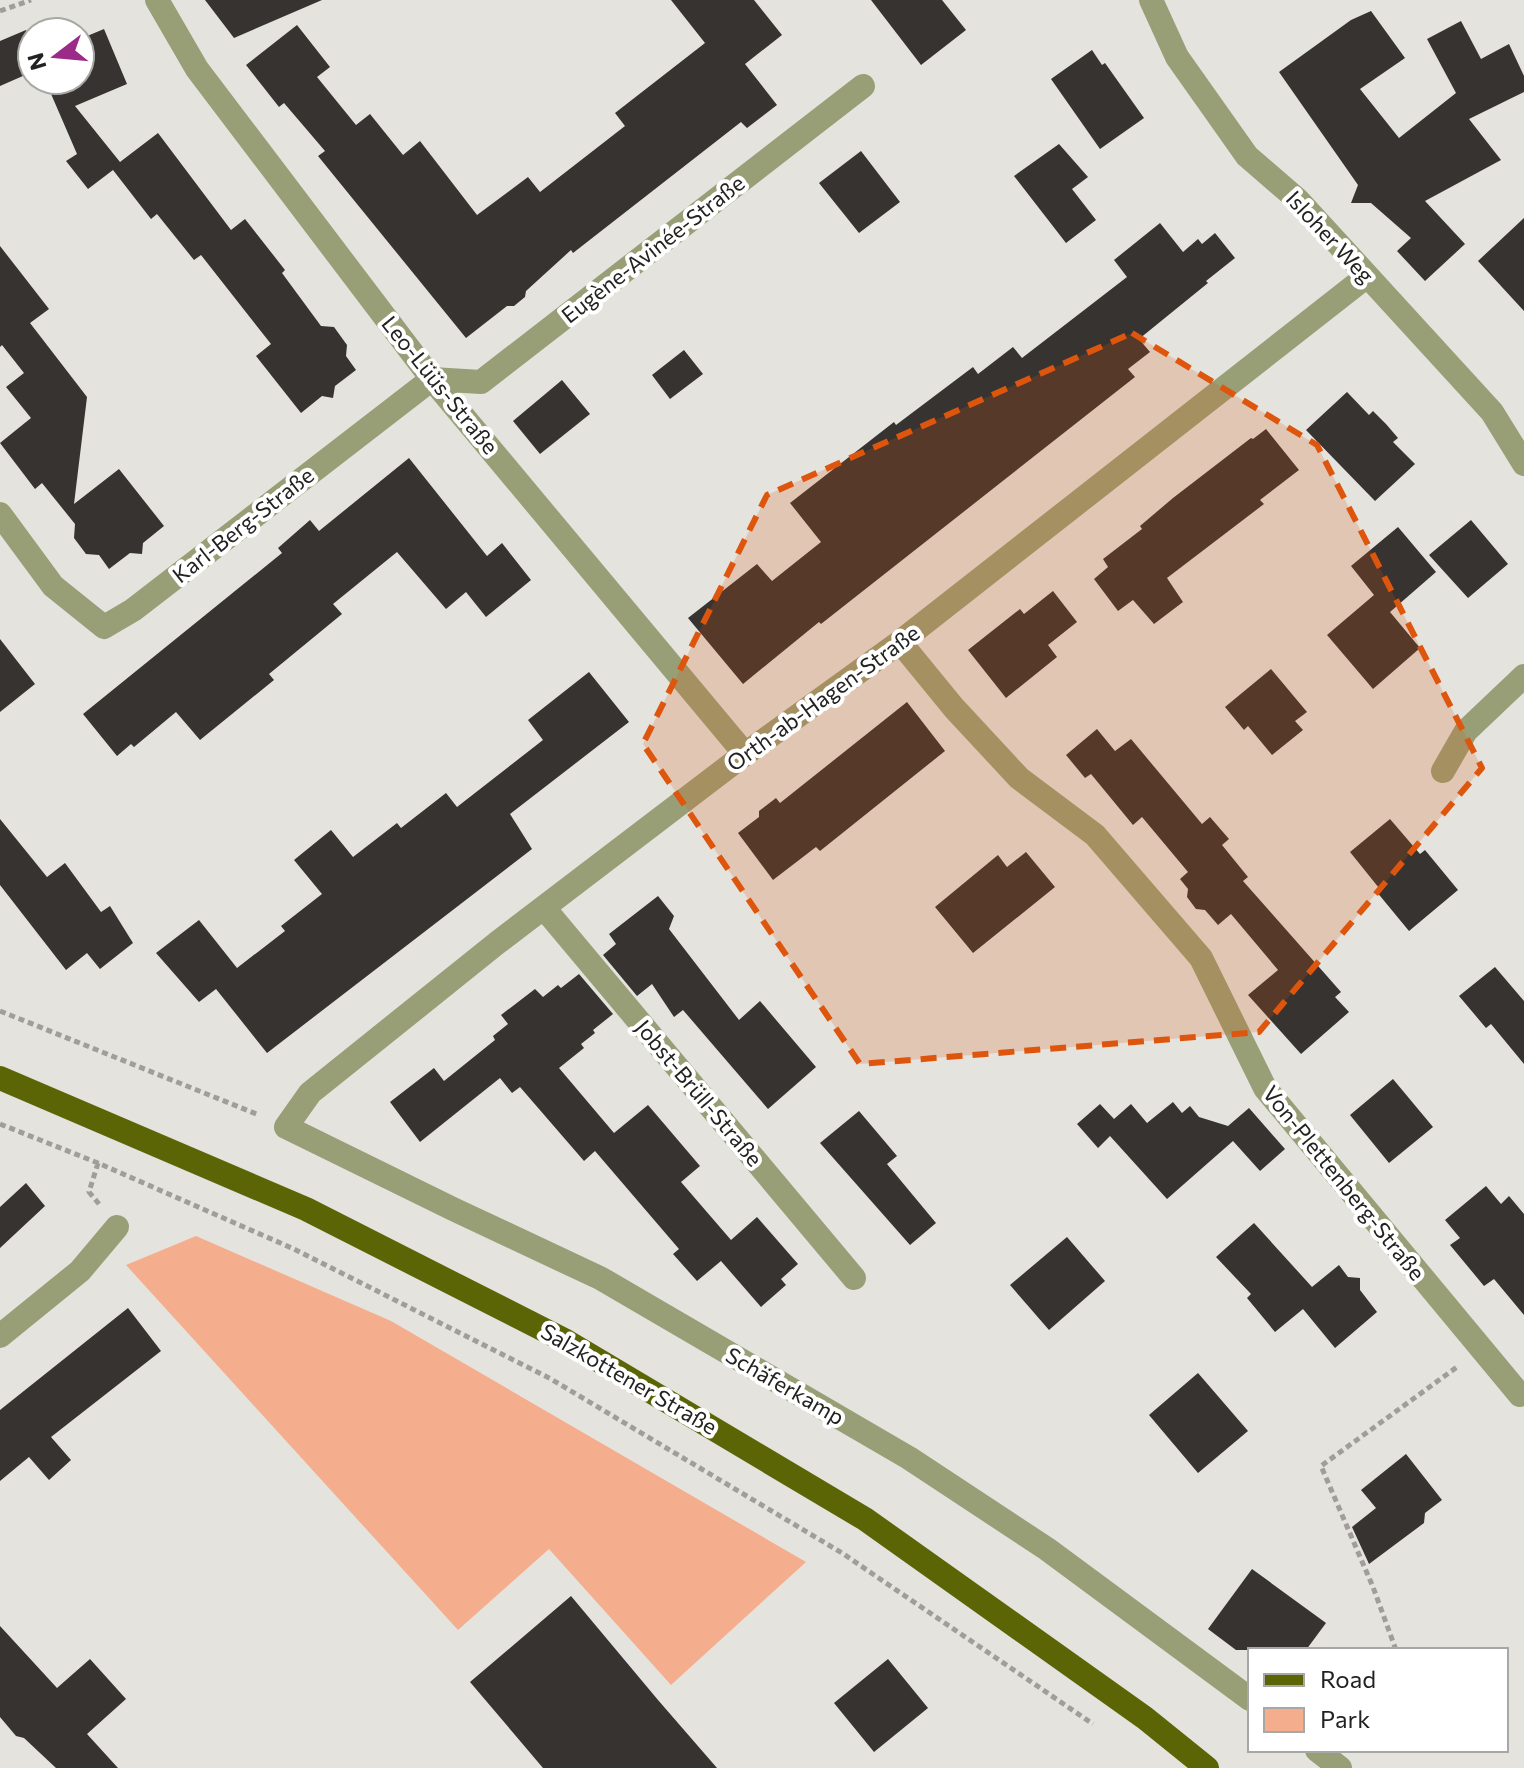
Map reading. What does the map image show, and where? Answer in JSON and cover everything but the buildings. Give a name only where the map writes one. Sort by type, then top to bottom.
[{"type":"main road","name":"Salzkottener Straße","points":[[0,1078],[306,1209],[566,1341],[865,1519],[1145,1718],[1207,1768]]},
{"type":"street","name":"Leo-Lüüs-Straße","points":[[157,0],[197,69],[432,379],[745,754]]},
{"type":"street","name":"Isloher Weg","points":[[1151,0],[1177,57],[1247,156],[1298,200],[1492,412],[1524,464]]},
{"type":"street","name":"Eugène-Avinée-Straße","points":[[432,379],[481,382],[863,86]]},
{"type":"street","name":"Orth-ab-Hagen-Straße","points":[[286,1127],[310,1093],[544,908],[745,754],[900,642],[1367,276]]},
{"type":"street","name":"Karl-Berg-Straße","points":[[0,514],[53,586],[104,627],[133,610],[432,379]]},
{"type":"street","name":"Von-Plettenberg-Straße","points":[[900,642],[954,708],[1019,778],[1095,835],[1201,958],[1265,1088],[1520,1395]]},
{"type":"street","points":[[1443,771],[1466,731],[1524,676]]},
{"type":"street","name":"Jobst-Brüll-Straße","points":[[544,908],[854,1278]]},
{"type":"street","name":"Schäferkamp","points":[[286,1127],[600,1278],[909,1458],[1047,1549],[1248,1698]]},
{"type":"street","points":[[0,1336],[80,1271],[117,1227]]},
{"type":"street","points":[[1320,1752],[1340,1768]]},
{"type":"path","points":[[0,11],[31,0]]},
{"type":"path","points":[[0,1011],[286,1127]]},
{"type":"path","points":[[0,1124],[98,1163],[294,1249],[551,1379],[842,1553],[1095,1726]]},
{"type":"path","points":[[98,1163],[89,1192],[117,1227]]},
{"type":"path","points":[[1395,1648],[1373,1587],[1321,1466],[1480,1350]]},
{"type":"highlighted area","points":[[1132,333],[1317,445],[1482,768],[1259,1032],[860,1064],[643,744],[767,495]]},
{"type":"green space","points":[[196,1236],[391,1321],[806,1562],[671,1685],[549,1549],[458,1630],[126,1265]]}]
